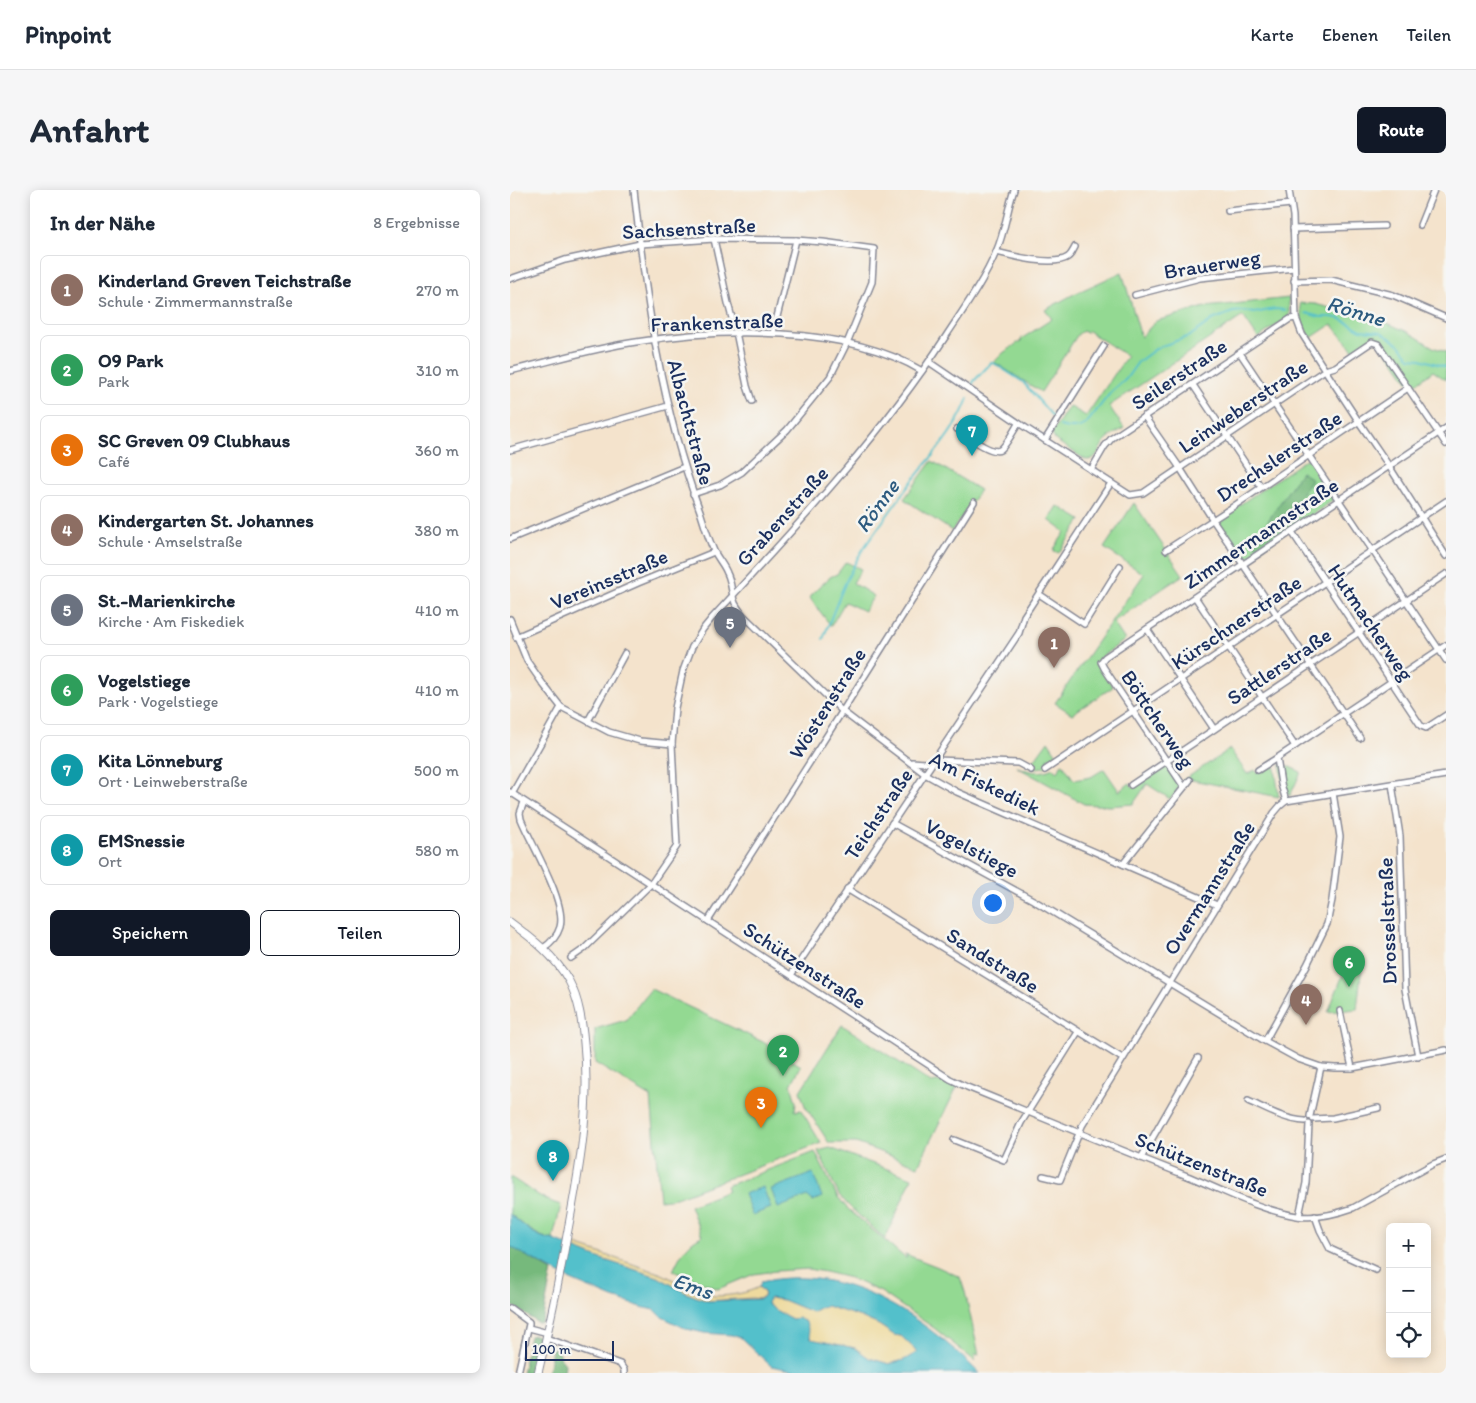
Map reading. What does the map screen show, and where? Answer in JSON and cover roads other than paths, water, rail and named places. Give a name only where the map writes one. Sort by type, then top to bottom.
[{"type":"main road","points":[[510,922],[543,948],[557,963],[569,981],[581,1014],[586,1056],[587,1083],[584,1133],[574,1202],[538,1373]]},
{"type":"street","name":"Albachtstraße","points":[[634,190],[654,339],[668,406],[693,494],[714,552],[727,572],[733,595]]},
{"type":"street","name":"Grabenstraße","points":[[571,958],[584,949],[651,884],[677,846],[672,744],[677,696],[683,671],[692,647],[703,629],[831,487],[880,429],[929,362],[960,316],[996,252],[1014,190]]},
{"type":"street","name":"Leinweberstraße","points":[[929,362],[1018,424],[1130,495],[1143,493],[1326,370],[1302,334],[1296,318],[1293,229],[1289,190]]},
{"type":"street","points":[[1420,225],[1434,190]]},
{"type":"street","points":[[1228,211],[1291,204]]},
{"type":"street","points":[[1293,229],[1384,226]]},
{"type":"street","name":"Sachsenstraße","points":[[510,279],[566,260],[640,244],[714,239],[796,240],[874,250],[872,282],[847,343]]},
{"type":"street","points":[[714,239],[752,401]]},
{"type":"street","points":[[773,333],[796,240]]},
{"type":"street","points":[[996,252],[1023,258],[1059,261],[1072,254],[1074,247]]},
{"type":"street","name":"Brauerweg","points":[[1135,295],[1200,278],[1294,268]]},
{"type":"street","points":[[1294,281],[1331,280],[1393,295],[1446,318]]},
{"type":"street","name":"Seilerstraße","points":[[1091,470],[1112,438],[1290,319],[1296,318]]},
{"type":"street","name":"Frankenstraße","points":[[510,371],[613,346],[654,339],[736,333],[773,333],[847,343],[879,351],[922,371]]},
{"type":"street","points":[[1446,444],[1378,344],[1372,342],[1335,367],[1326,370],[1446,556]]},
{"type":"street","points":[[693,494],[720,485],[742,472],[787,430],[830,377],[847,343]]},
{"type":"street","points":[[1044,440],[1104,346]]},
{"type":"street","points":[[1240,353],[1446,660]]},
{"type":"street","points":[[1193,385],[1261,487]]},
{"type":"street","name":"Drechslerstraße","points":[[1166,550],[1408,388]]},
{"type":"street","points":[[510,450],[668,406]]},
{"type":"street","points":[[1144,416],[1360,738]]},
{"type":"street","points":[[957,429],[989,449],[999,451],[1018,424]]},
{"type":"street","name":"Zimmermannstraße","points":[[1104,668],[1101,662],[1105,657],[1446,428]]},
{"type":"street","points":[[510,539],[684,467]]},
{"type":"street","name":"Teichstraße","points":[[791,975],[1019,633],[1024,616],[1111,483]]},
{"type":"street","name":"Kürschnerstraße","points":[[1045,770],[1446,501]]},
{"type":"street","name":"Wöstenstraße","points":[[708,921],[974,502]]},
{"type":"street","name":"Hutmacherweg","points":[[1292,532],[1421,726],[1426,728],[1446,715]]},
{"type":"street","name":"Vereinsstraße","points":[[516,637],[714,552]]},
{"type":"street","points":[[1039,594],[1084,624],[1120,566]]},
{"type":"street","name":"Sattlerstraße","points":[[1131,785],[1446,574]]},
{"type":"street","name":"Am Fiskediek","points":[[733,595],[734,602],[743,615],[842,711],[925,774],[957,792],[1217,905]]},
{"type":"street","points":[[1195,597],[1295,746]]},
{"type":"street","points":[[510,621],[527,661],[561,707],[609,732],[640,741],[672,744]]},
{"type":"street","points":[[1147,629],[1214,729]]},
{"type":"street","points":[[1258,770],[1446,645]]},
{"type":"street","points":[[588,721],[625,653]]},
{"type":"street","name":"Böttcherweg","points":[[1104,668],[1184,787]]},
{"type":"street","points":[[511,793],[561,707]]},
{"type":"street","points":[[1277,758],[1286,801],[1446,775]]},
{"type":"street","points":[[909,762],[925,763],[934,760],[1018,763],[1031,770]]},
{"type":"street","points":[[1123,864],[1190,780]]},
{"type":"street","name":"Drosselstraße","points":[[1392,784],[1400,836],[1405,989],[1418,1056]]},
{"type":"street","name":"Schützenstraße","points":[[511,793],[950,1079],[1265,1207],[1299,1216],[1329,1215],[1353,1208],[1446,1158]]},
{"type":"street","points":[[1265,1041],[1307,965],[1327,924],[1339,855],[1340,837],[1333,793]]},
{"type":"street","name":"Overmannstraße","points":[[1079,1133],[1122,1058],[1274,813],[1286,801]]},
{"type":"street","points":[[524,802],[520,813],[521,819],[551,883],[561,922],[552,942],[543,948]]},
{"type":"street","name":"Vogelstiege","points":[[892,824],[1033,900],[1169,984],[1298,1059],[1321,1067],[1352,1068],[1446,1050]]},
{"type":"street","name":"Sandstraße","points":[[847,889],[1122,1058]]},
{"type":"street","points":[[1340,1011],[1352,1068]]},
{"type":"street","points":[[954,1140],[1004,1160],[1021,1122],[1078,1032]]},
{"type":"street","points":[[1141,1158],[1198,1058]]},
{"type":"street","points":[[1248,1101],[1288,1118],[1313,1123],[1312,1117],[1321,1067]]},
{"type":"street","points":[[1312,1117],[1332,1118],[1378,1108]]},
{"type":"street","points":[[1299,1216],[1306,1184],[1307,1122]]},
{"type":"street","points":[[1043,1176],[1060,1180],[1079,1133]]},
{"type":"street","points":[[1315,1216],[1330,1249],[1376,1270]]},
{"type":"street","points":[[510,1308],[529,1322],[518,1373]]},
{"type":"street","points":[[529,1328],[620,1364],[624,1373]]},
{"type":"water","points":[[813,1173],[822,1197],[813,1201],[807,1196],[778,1208],[771,1189]]},
{"type":"water","points":[[763,1187],[771,1208],[752,1215],[744,1194]]},
{"type":"water","points":[[510,1214],[541,1237],[658,1277],[686,1293],[707,1301],[761,1299],[765,1295],[759,1287],[761,1282],[792,1278],[822,1280],[852,1287],[908,1314],[933,1332],[979,1373],[806,1373],[771,1366],[741,1338],[687,1329],[662,1317],[655,1310],[613,1298],[571,1280],[510,1246]],"holes":[[[770,1298],[783,1300],[812,1312],[827,1306],[861,1317],[879,1325],[894,1335],[901,1336],[918,1352],[904,1360],[889,1364],[869,1358],[855,1348],[811,1339],[806,1322],[798,1318],[792,1319],[767,1304]]]},
{"type":"waterway","name":"Rönne","points":[[1060,426],[1073,428],[1086,424],[1111,392],[1126,379],[1138,362],[1154,350],[1190,336],[1212,320],[1233,312],[1244,311],[1254,313],[1275,309],[1285,310]]},
{"type":"waterway","name":"Rönne","points":[[1306,313],[1320,317],[1341,319],[1361,330],[1381,332],[1399,344],[1410,358],[1421,359],[1446,367]]},
{"type":"waterway","name":"Rönne","points":[[972,385],[992,362],[1023,382],[1054,418]]},
{"type":"waterway","name":"Rönne","points":[[823,639],[843,589],[861,553],[913,480],[952,430],[968,398]]},
{"type":"place","name":"Kita Lönneburg","points":[[972,456]]},
{"type":"place","name":"St.-Marienkirche","points":[[730,648]]},
{"type":"place","name":"Kinderland Greven Teichstraße","points":[[1054,668]]},
{"type":"place","name":"Vogelstiege","points":[[1349,987]]},
{"type":"place","name":"Kindergarten St. Johannes","points":[[1306,1025]]},
{"type":"place","name":"O9 Park","points":[[783,1076]]},
{"type":"place","name":"SC Greven 09 Clubhaus","points":[[761,1128]]},
{"type":"place","name":"EMSnessie","points":[[553,1181]]},
{"type":"water label","name":"Ems","points":[[693,1286]]}]
